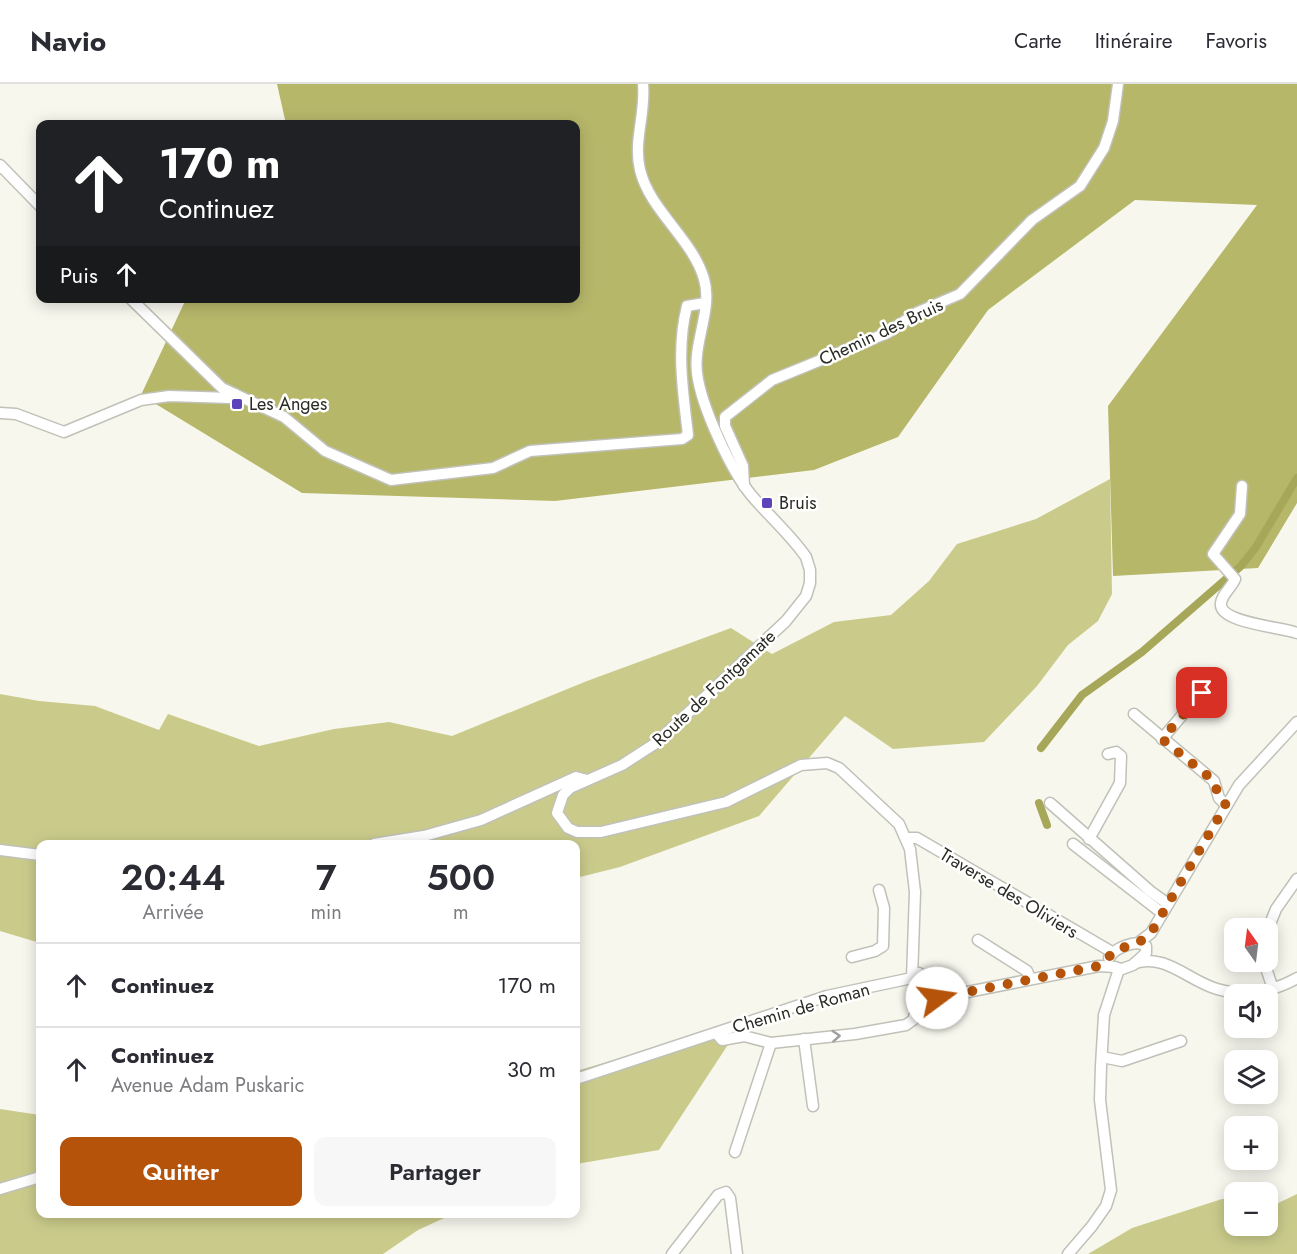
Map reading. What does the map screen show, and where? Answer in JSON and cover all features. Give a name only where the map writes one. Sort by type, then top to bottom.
[{"type":"street","name":"Route de Fontgamate","points":[[558,804],[570,788],[622,765],[671,731],[786,621],[806,596],[810,584],[810,570],[806,557],[744,486],[733,467],[697,377],[697,344],[705,303],[705,280],[699,266],[657,204],[640,171],[638,137],[644,84]]},
{"type":"street","name":"Chemin des Bruis","points":[[744,486],[744,466],[724,426],[725,417],[772,380],[886,333],[918,312],[960,294],[1032,220],[1080,186],[1091,172],[1113,121],[1118,84]]},
{"type":"street","points":[[0,165],[36,202]]},
{"type":"street","points":[[135,303],[222,388],[284,417],[325,452],[391,480],[493,468],[530,451],[682,439],[688,435],[680,369],[681,329],[687,306],[705,303]]},
{"type":"street","points":[[0,413],[16,414],[64,432],[141,400],[169,396],[231,398],[235,394]]},
{"type":"street","points":[[1242,486],[1240,514],[1213,554],[1232,574],[1234,582],[1221,600],[1221,608],[1225,614],[1240,621],[1274,626],[1297,633]]},
{"type":"street","points":[[1162,739],[1202,693]]},
{"type":"street","points":[[1134,714],[1214,781],[1219,798],[1226,805]]},
{"type":"street","points":[[1135,963],[1226,805],[1249,772],[1297,722]]},
{"type":"street","points":[[1089,839],[1120,783],[1121,756],[1116,752],[1108,754]]},
{"type":"street","points":[[543,792],[558,804],[561,821],[568,828],[578,832],[601,832],[726,802],[801,765],[827,763],[839,768],[899,824],[906,838],[914,872],[915,961],[918,989],[931,997]]},
{"type":"street","points":[[398,840],[473,823],[576,777],[586,780]]},
{"type":"street","points":[[1050,803],[1165,909]]},
{"type":"street","name":"Traverse des Oliviers","points":[[906,838],[917,838],[1111,954]]},
{"type":"street","points":[[1073,844],[1165,909]]},
{"type":"street","points":[[0,850],[36,854]]},
{"type":"street","points":[[1272,918],[1297,879]]},
{"type":"street","points":[[852,957],[875,951],[884,946],[884,908],[879,890]]},
{"type":"street","points":[[978,940],[1027,971],[1030,978]]},
{"type":"street","points":[[1099,966],[1111,954],[1144,947]]},
{"type":"street","points":[[1144,947],[1155,961],[1216,989],[1224,990]]},
{"type":"street","points":[[1068,1254],[1106,1206],[1111,1190],[1100,1100],[1104,1015],[1117,968],[1111,954]]},
{"type":"street","points":[[717,1034],[722,1040],[744,1036],[771,1043],[855,1034],[906,1025],[913,1020],[919,1002],[931,997],[1099,966],[1117,968],[1155,961]]},
{"type":"street","points":[[1278,987],[1297,978]]},
{"type":"street","points":[[917,979],[940,991],[960,992]]},
{"type":"street","name":"Chemin de Roman","points":[[580,1078],[826,996],[917,979]]},
{"type":"street","points":[[804,1039],[813,1106]]},
{"type":"street","points":[[1102,1057],[1122,1061],[1181,1041]]},
{"type":"street","points":[[735,1152],[771,1043]]},
{"type":"street","points":[[0,1189],[36,1178]]},
{"type":"street","points":[[672,1254],[718,1195],[726,1192],[730,1195],[737,1254]]},
{"type":"green space","points":[[1110,479],[1112,594],[1098,621],[1068,645],[1037,686],[984,742],[893,749],[845,716],[759,816],[620,867],[580,877],[580,840],[36,840],[36,942],[0,931],[0,694],[39,701],[95,706],[159,730],[168,714],[259,746],[334,729],[389,722],[452,736],[587,681],[731,628],[772,654],[834,622],[891,615],[929,581],[957,544],[1036,519]]},
{"type":"green space","points":[[735,1034],[659,1150],[580,1163],[580,1070],[624,1057]]},
{"type":"green space","points":[[0,1109],[36,1114],[36,1218],[444,1218],[418,1230],[383,1254],[0,1254]]},
{"type":"green space","points":[[1297,1194],[1297,1254],[1088,1254],[1132,1228],[1222,1199],[1224,1199],[1224,1236],[1278,1236],[1278,1203]]},
{"type":"shaded area","points":[[277,84],[1297,84],[1297,503],[1258,568],[1113,576],[1108,406],[1257,205],[1135,200],[988,310],[898,437],[814,470],[555,501],[302,493],[141,395],[184,303],[580,303],[580,120],[285,120]]},
{"type":"waterway","points":[[1041,748],[1082,695],[1142,652],[1241,566],[1256,547],[1297,478]]},
{"type":"waterway","points":[[1039,803],[1047,825]]},
{"type":"place","name":"Les Anges","points":[[237,404]]},
{"type":"place","name":"Bruis","points":[[767,503]]},
{"type":"route","points":[[937,998],[1099,966],[1113,951],[1138,943],[1151,933],[1226,805],[1217,795],[1217,786],[1214,781],[1162,739],[1202,693]]}]
